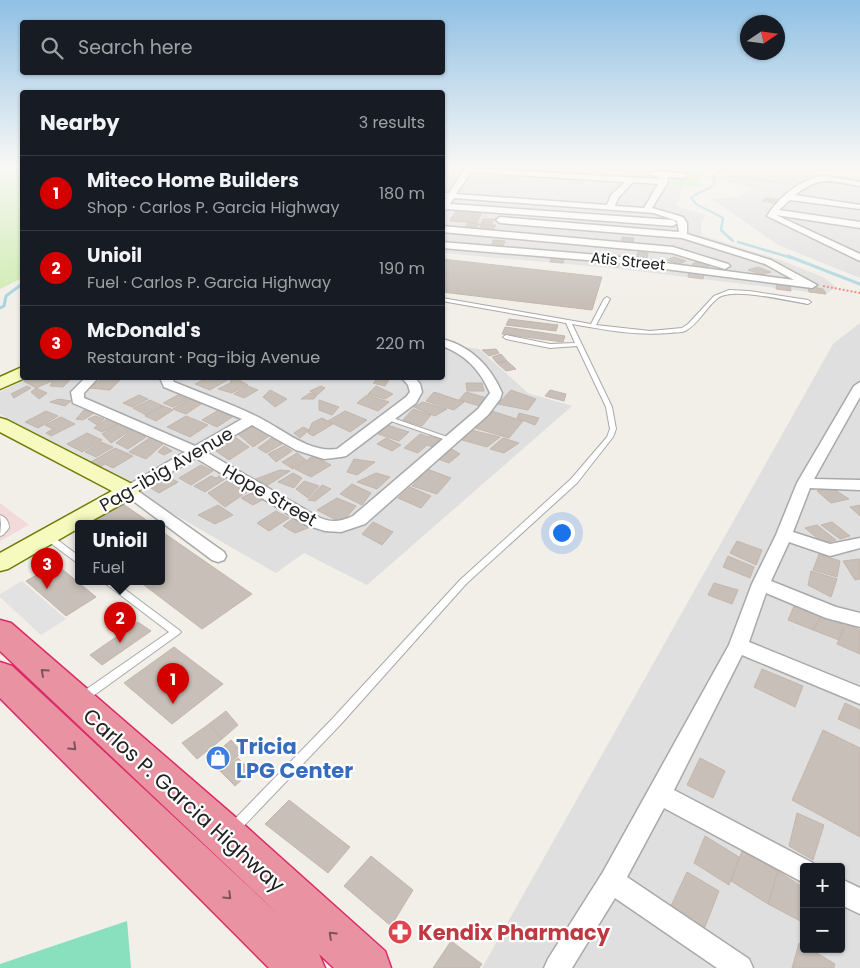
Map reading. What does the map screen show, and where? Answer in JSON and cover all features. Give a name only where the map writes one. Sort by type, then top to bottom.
[{"type":"highway","name":"Carlos P. Garcia Highway","points":[[0,632],[62,704],[211,850],[368,968]]},
{"type":"highway","name":"Carlos P. Garcia Highway","points":[[0,676],[62,704]]},
{"type":"highway","name":"Carlos P. Garcia Highway","points":[[211,850],[302,968]]},
{"type":"street","points":[[494,233],[504,212]]},
{"type":"street","points":[[535,212],[683,223]]},
{"type":"street","points":[[657,212],[680,219],[683,223],[683,235]]},
{"type":"street","points":[[773,212],[771,216],[805,233],[836,239],[850,254],[860,258]]},
{"type":"street","points":[[774,212],[828,221],[860,222]]},
{"type":"street","points":[[816,212],[860,222]]},
{"type":"street","points":[[500,220],[683,235],[776,266],[802,278],[809,284]]},
{"type":"street","points":[[805,233],[828,221]]},
{"type":"street","points":[[836,239],[860,222]]},
{"type":"street","points":[[445,229],[677,250],[726,267],[736,274]]},
{"type":"street","name":"Atis Street","points":[[445,245],[611,259],[809,284]]},
{"type":"street","points":[[850,254],[860,248]]},
{"type":"street","name":"Hope Street","points":[[90,380],[77,392],[78,400],[196,452],[312,521],[322,526],[338,529],[359,520],[483,412],[494,399],[496,393],[489,377],[468,355],[457,347],[445,343]]},
{"type":"street","points":[[0,384],[20,373]]},
{"type":"street","points":[[167,380],[168,384],[252,419],[301,446],[324,456],[341,454],[411,400],[416,392],[414,384],[410,380]]},
{"type":"street","points":[[557,968],[612,881],[738,645],[761,584],[784,536],[804,483],[860,386]]},
{"type":"street","name":"Pag-ibig Avenue","points":[[76,520],[252,419]]},
{"type":"street","points":[[0,424],[128,491],[218,556]]},
{"type":"street","points":[[804,483],[860,485]]},
{"type":"street","name":"Pag-ibig Avenue","points":[[0,563],[75,520]]},
{"type":"street","points":[[784,536],[830,550],[860,543]]},
{"type":"street","points":[[761,584],[832,613],[860,620]]},
{"type":"street","points":[[738,645],[860,696]]},
{"type":"street","points":[[660,794],[800,869]]},
{"type":"street","points":[[612,881],[740,968]]},
{"type":"street","points":[[845,893],[860,902]]},
{"type":"lane","points":[[445,301],[628,332],[677,332],[690,325],[716,297],[729,292],[749,293],[808,302]]},
{"type":"lane","points":[[593,326],[607,299]]},
{"type":"lane","points":[[211,850],[338,721],[463,582],[574,481],[610,437],[613,429],[609,407],[568,322]]},
{"type":"lane","points":[[506,337],[557,346],[579,344]]},
{"type":"lane","points":[[387,418],[451,440]]},
{"type":"lane","points":[[0,518],[6,523],[6,528],[0,533]]},
{"type":"lane","points":[[47,536],[75,557]]},
{"type":"lane","points":[[62,704],[176,632],[113,585]]},
{"type":"path","points":[[809,284],[860,293]]},
{"type":"shaded area","points":[[445,212],[697,212],[706,215],[701,223],[701,235],[783,261],[823,277],[836,287],[826,294],[612,268],[445,253]]},
{"type":"shaded area","points":[[731,212],[860,212],[860,278],[778,245]]},
{"type":"shaded area","points":[[860,323],[860,968],[482,968],[833,344]]},
{"type":"shaded area","points":[[445,344],[479,349],[528,393],[572,406],[367,585],[304,553],[276,573],[0,414],[0,392],[23,380],[445,380]]},
{"type":"shaded area","points":[[0,503],[29,525],[0,541]]},
{"type":"shaded area","points":[[22,581],[66,619],[41,635],[0,597],[0,594]]},
{"type":"green space","points":[[0,212],[20,212],[20,279],[0,289]]},
{"type":"green space","points":[[127,921],[131,968],[0,968],[0,964]]},
{"type":"building","points":[[455,212],[482,212],[477,223],[450,221]]},
{"type":"building","points":[[483,219],[494,219],[491,225],[480,225]]},
{"type":"building","points":[[468,223],[480,224],[474,230],[465,228]]},
{"type":"building","points":[[496,225],[491,232],[477,231],[481,226]]},
{"type":"building","points":[[622,237],[634,238],[633,242],[622,242]]},
{"type":"building","points":[[493,240],[505,241],[503,246],[492,245]]},
{"type":"building","points":[[638,252],[648,253],[647,259],[636,258]]},
{"type":"building","points":[[552,254],[565,255],[563,263],[550,262]]},
{"type":"building","points":[[674,257],[686,261],[679,264],[667,260]]},
{"type":"building","points":[[445,259],[602,277],[592,310],[445,292]]},
{"type":"building","points":[[701,260],[712,265],[703,268],[692,264]]},
{"type":"building","points":[[604,261],[619,261],[618,267],[604,266]]},
{"type":"building","points":[[758,267],[771,272],[762,275],[748,270]]},
{"type":"building","points":[[690,269],[705,272],[703,279],[688,277]]},
{"type":"building","points":[[777,282],[790,285],[791,291],[776,289]]},
{"type":"building","points":[[813,287],[823,289],[826,294],[809,292],[808,289]]},
{"type":"building","points":[[509,319],[558,325],[556,331],[506,325]]},
{"type":"building","points":[[505,327],[565,336],[563,342],[502,334]]},
{"type":"building","points":[[496,349],[499,353],[489,356],[482,350]]},
{"type":"building","points":[[501,354],[507,361],[497,363],[492,357]]},
{"type":"building","points":[[507,361],[516,369],[506,371],[497,363]]},
{"type":"building","points":[[50,380],[52,381],[36,388],[24,381]]},
{"type":"building","points":[[53,380],[70,380],[63,387],[50,386]]},
{"type":"building","points":[[100,380],[120,380],[110,390],[90,388]]},
{"type":"building","points":[[203,380],[228,380],[210,390],[195,384]]},
{"type":"building","points":[[239,380],[248,385],[232,393],[218,389],[232,382],[230,381]]},
{"type":"building","points":[[376,380],[389,380],[385,386],[373,383]]},
{"type":"building","points":[[466,383],[482,383],[484,391],[467,391]]},
{"type":"building","points":[[27,386],[31,388],[14,398],[11,394]]},
{"type":"building","points":[[248,386],[258,390],[244,398],[234,394]]},
{"type":"building","points":[[321,386],[325,388],[317,395],[310,391]]},
{"type":"building","points":[[376,386],[393,394],[385,399],[368,394]]},
{"type":"building","points":[[36,388],[47,393],[39,399],[31,392]]},
{"type":"building","points":[[270,390],[287,399],[275,407],[263,397]]},
{"type":"building","points":[[511,390],[536,399],[528,410],[498,404]]},
{"type":"building","points":[[550,390],[566,394],[564,401],[545,396]]},
{"type":"building","points":[[434,392],[464,402],[454,410],[426,401]]},
{"type":"building","points":[[466,392],[487,398],[480,406],[459,400]]},
{"type":"building","points":[[310,393],[317,395],[314,399],[301,399]]},
{"type":"building","points":[[139,395],[148,399],[132,407],[123,403]]},
{"type":"building","points":[[178,395],[187,399],[173,407],[163,403]]},
{"type":"building","points":[[367,395],[389,402],[378,411],[357,403]]},
{"type":"building","points":[[192,397],[204,402],[186,414],[173,409]]},
{"type":"building","points":[[59,399],[71,401],[65,406],[50,402]]},
{"type":"building","points":[[150,400],[163,406],[146,415],[133,408]]},
{"type":"building","points":[[319,400],[339,407],[332,415],[319,410]]},
{"type":"building","points":[[423,402],[447,409],[435,416],[414,407]]},
{"type":"building","points":[[163,406],[173,410],[156,421],[145,416]]},
{"type":"building","points":[[222,408],[237,414],[217,427],[202,420]]},
{"type":"building","points":[[413,409],[431,415],[422,426],[403,420]]},
{"type":"building","points":[[84,410],[94,413],[83,420],[76,419]]},
{"type":"building","points":[[46,411],[58,416],[38,428],[25,422]]},
{"type":"building","points":[[345,411],[367,420],[350,432],[328,421]]},
{"type":"building","points":[[492,411],[523,421],[509,438],[475,428]]},
{"type":"building","points":[[519,413],[539,418],[535,425],[517,418]]},
{"type":"building","points":[[95,416],[104,419],[97,425],[88,419]]},
{"type":"building","points":[[186,416],[208,425],[190,437],[167,427]]},
{"type":"building","points":[[61,417],[75,424],[51,436],[46,433],[53,429],[45,425]]},
{"type":"building","points":[[110,417],[119,423],[102,432],[94,428]]},
{"type":"building","points":[[322,418],[333,424],[313,436],[308,433],[312,423]]},
{"type":"building","points":[[119,423],[131,430],[111,443],[102,434]]},
{"type":"building","points":[[254,425],[272,434],[253,447],[238,434]]},
{"type":"building","points":[[387,425],[409,432],[399,441],[378,434]]},
{"type":"building","points":[[303,427],[309,430],[300,438],[294,433]]},
{"type":"building","points":[[132,430],[146,437],[128,449],[116,443]]},
{"type":"building","points":[[471,430],[500,437],[487,447],[462,440]]},
{"type":"building","points":[[87,433],[102,440],[82,452],[67,444]]},
{"type":"building","points":[[420,434],[445,439],[435,448],[427,445],[418,453],[404,448]]},
{"type":"building","points":[[274,436],[282,444],[266,453],[258,448]]},
{"type":"building","points":[[151,437],[164,443],[146,459],[129,452]]},
{"type":"building","points":[[235,437],[249,447],[229,460],[216,451]]},
{"type":"building","points":[[386,438],[401,445],[392,451],[377,444]]},
{"type":"building","points":[[503,438],[519,443],[504,453],[490,449]]},
{"type":"building","points":[[101,442],[113,447],[96,457],[85,452]]},
{"type":"building","points":[[164,446],[172,451],[164,455],[158,452]]},
{"type":"building","points":[[284,446],[292,451],[276,462],[268,454]]},
{"type":"building","points":[[115,448],[133,456],[113,468],[105,464],[100,467],[91,462]]},
{"type":"building","points":[[450,448],[460,454],[449,463],[438,459]]},
{"type":"building","points":[[297,453],[306,460],[293,469],[282,462]]},
{"type":"building","points":[[313,456],[331,465],[311,477],[295,469]]},
{"type":"building","points":[[354,459],[375,462],[357,475],[347,472]]},
{"type":"building","points":[[201,465],[213,471],[191,485],[179,478]]},
{"type":"building","points":[[427,469],[451,478],[437,494],[412,486]]},
{"type":"building","points":[[280,470],[290,471],[265,487],[253,480]]},
{"type":"building","points":[[293,473],[302,478],[294,488],[278,482]]},
{"type":"building","points":[[376,473],[390,477],[377,489],[357,482]]},
{"type":"building","points":[[222,474],[228,477],[205,492],[194,486],[211,476],[216,478]]},
{"type":"building","points":[[168,477],[178,482],[159,493],[149,487]]},
{"type":"building","points":[[227,481],[247,492],[225,507],[208,493]]},
{"type":"building","points":[[304,481],[319,486],[308,498],[296,489]]},
{"type":"building","points":[[352,484],[371,493],[362,505],[340,494]]},
{"type":"building","points":[[322,485],[331,489],[315,501],[308,500]]},
{"type":"building","points":[[410,487],[431,496],[421,508],[398,498]]},
{"type":"building","points":[[832,488],[849,499],[831,503],[817,491]]},
{"type":"building","points":[[255,491],[266,498],[253,505],[241,498]]},
{"type":"building","points":[[337,498],[356,506],[342,523],[317,510]]},
{"type":"building","points":[[123,504],[146,520],[93,520]]},
{"type":"building","points":[[218,505],[233,515],[215,524],[198,515]]},
{"type":"building","points":[[860,505],[860,516],[850,507]]},
{"type":"building","points":[[276,511],[289,518],[269,531],[257,523]]},
{"type":"building","points":[[295,517],[313,526],[295,533],[283,526]]},
{"type":"building","points":[[373,522],[393,532],[382,545],[362,534]]},
{"type":"building","points":[[832,522],[850,536],[840,539],[821,525]]},
{"type":"building","points":[[817,525],[836,540],[823,543],[805,528]]},
{"type":"building","points":[[165,534],[252,594],[202,629],[144,585],[165,585]]},
{"type":"building","points":[[737,541],[762,550],[756,565],[730,553]]},
{"type":"building","points":[[819,554],[840,561],[837,577],[813,570]]},
{"type":"building","points":[[728,556],[754,567],[750,578],[723,567]]},
{"type":"building","points":[[860,559],[860,579],[855,580],[843,561]]},
{"type":"building","points":[[56,564],[75,580],[75,585],[81,585],[96,597],[66,616],[26,581]]},
{"type":"building","points":[[811,571],[837,579],[831,597],[808,585]]},
{"type":"building","points":[[714,583],[738,590],[732,604],[708,595]]},
{"type":"building","points":[[795,604],[822,615],[813,630],[788,620]]},
{"type":"building","points":[[822,615],[844,625],[839,640],[813,630]]},
{"type":"building","points":[[138,622],[151,631],[102,665],[90,655]]},
{"type":"building","points":[[846,624],[860,630],[860,654],[837,644]]},
{"type":"building","points":[[174,647],[223,684],[172,724],[124,683]]},
{"type":"building","points":[[762,669],[803,686],[795,707],[754,687]]},
{"type":"building","points":[[845,703],[860,710],[860,729],[838,719]]},
{"type":"building","points":[[226,711],[238,725],[222,739],[209,724]]},
{"type":"building","points":[[209,724],[222,739],[197,759],[182,743]]},
{"type":"building","points":[[823,730],[860,748],[860,837],[792,800]]},
{"type":"building","points":[[231,740],[242,752],[221,772],[209,759]]},
{"type":"building","points":[[238,758],[251,771],[235,786],[221,772]]},
{"type":"building","points":[[700,758],[725,771],[713,798],[687,785]]},
{"type":"building","points":[[289,800],[350,847],[328,873],[265,824]]},
{"type":"building","points":[[797,813],[824,825],[813,860],[789,846]]},
{"type":"building","points":[[705,836],[739,857],[729,885],[694,863]]},
{"type":"building","points":[[742,851],[778,871],[768,904],[731,881]]},
{"type":"building","points":[[371,856],[413,890],[391,926],[344,886]]},
{"type":"building","points":[[778,871],[800,885],[800,921],[768,904]]},
{"type":"building","points":[[687,872],[719,891],[703,932],[669,910]]},
{"type":"building","points":[[451,941],[482,964],[479,968],[433,968]]},
{"type":"building","points":[[799,943],[800,953],[817,953],[835,964],[834,968],[792,968]]},
{"type":"waterway","points":[[712,212],[723,218],[721,230],[733,241]]},
{"type":"waterway","points":[[738,242],[792,258]]},
{"type":"waterway","points":[[788,256],[860,284]]},
{"type":"waterway","points":[[0,308],[4,306],[6,296],[20,286]]},
{"type":"place","name":"McDonald's","points":[[47,589]]},
{"type":"place","name":"Unioil","points":[[120,643]]},
{"type":"place","name":"Miteco Home Builders","points":[[173,704]]},
{"type":"place","name":"Tricia LPG Center","points":[[218,758]]},
{"type":"place","name":"Kendix Pharmacy","points":[[400,932]]}]
